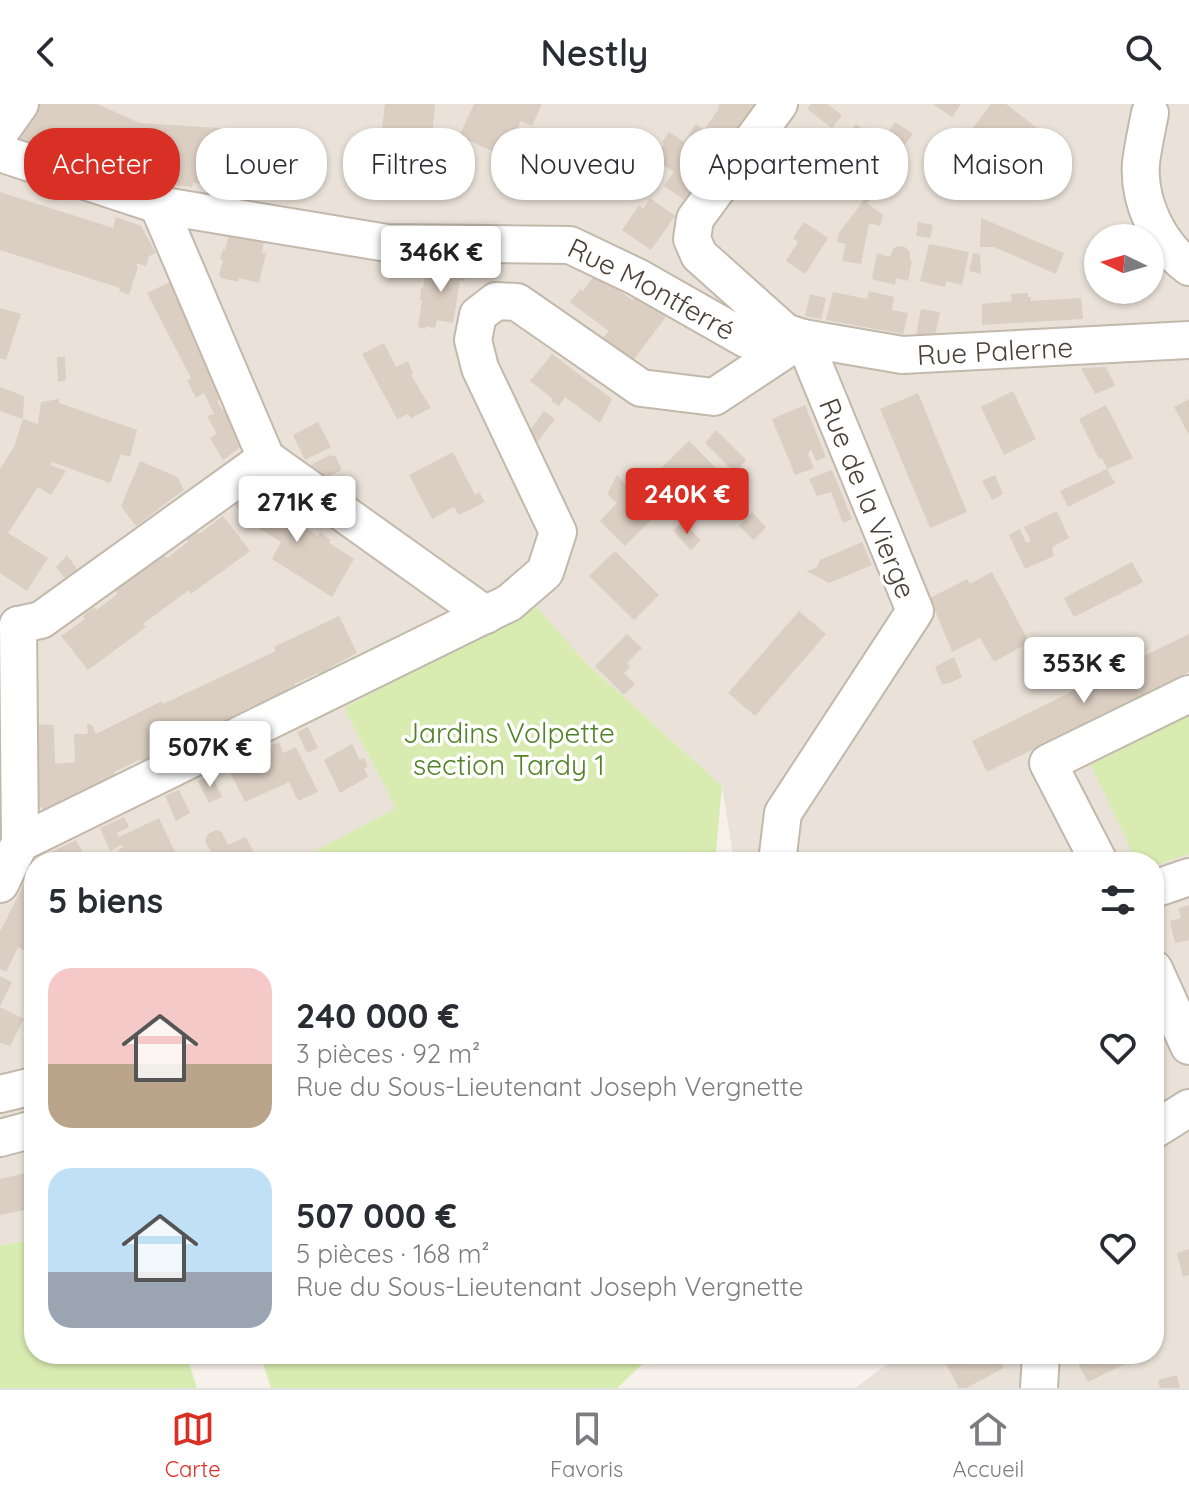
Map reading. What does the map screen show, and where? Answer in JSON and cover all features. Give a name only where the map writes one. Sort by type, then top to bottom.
[{"type":"street","points":[[0,132],[20,104]]},
{"type":"street","name":"Rue Montferré","points":[[779,104],[695,219],[692,239],[699,255],[794,335]]},
{"type":"street","points":[[1150,113],[1141,165],[1145,202],[1162,239],[1189,267]]},
{"type":"street","name":"Rue Montferré","points":[[0,153],[158,205],[387,243],[570,245],[637,277],[746,339],[794,335]]},
{"type":"street","points":[[158,205],[266,458],[486,615]]},
{"type":"street","points":[[20,843],[486,615],[509,603],[545,572],[558,532],[480,368],[473,340],[478,315],[496,301],[517,302],[641,388],[714,397],[794,335]]},
{"type":"street","name":"Rue Palerne","points":[[794,335],[902,355],[1189,340]]},
{"type":"street","name":"Rue de la Vierge","points":[[778,852],[783,813],[915,611],[794,335]]},
{"type":"street","points":[[0,884],[20,843],[9,619],[41,620],[266,458]]},
{"type":"street","points":[[1094,852],[1048,763],[1189,694]]},
{"type":"street","points":[[1164,886],[1189,877]]},
{"type":"street","points":[[1164,991],[1189,1046]]},
{"type":"street","points":[[0,1094],[24,1088]]},
{"type":"street","points":[[1164,1124],[1189,1108]]},
{"type":"street","points":[[0,1138],[24,1132]]},
{"type":"street","points":[[1039,1388],[1040,1364]]},
{"type":"shaded area","points":[[0,104],[1189,104],[1189,1388],[855,1388],[887,1364],[1164,1364],[1164,852],[732,852],[722,786],[586,663],[535,606],[344,708],[396,808],[314,852],[24,852],[24,1241],[0,1246]]},
{"type":"green space","name":"Jardins Volpette section Tardy 1","points":[[535,605],[586,663],[722,786],[716,852],[314,852],[396,808],[344,708]]},
{"type":"green space","points":[[1189,714],[1189,854],[1164,863],[1164,852],[1132,852],[1088,759]]},
{"type":"green space","points":[[24,1241],[24,1364],[189,1364],[197,1388],[0,1388],[0,1246]]},
{"type":"green space","points":[[263,1364],[642,1364],[617,1388],[271,1388]]},
{"type":"building","points":[[30,104],[97,104],[140,123],[219,128],[196,128],[196,183],[192,187],[180,186],[180,128],[24,128],[24,144],[16,141]]},
{"type":"building","points":[[385,104],[435,104],[433,128],[382,128]]},
{"type":"building","points":[[474,104],[542,104],[532,126],[521,121],[518,128],[491,128],[491,151],[475,143],[475,128],[463,128]]},
{"type":"building","points":[[756,104],[739,128],[705,128],[718,106]]},
{"type":"building","points":[[811,104],[827,104],[842,115],[832,128],[807,109]]},
{"type":"building","points":[[933,104],[961,104],[952,117]]},
{"type":"building","points":[[991,104],[1006,104],[1037,128],[973,128]]},
{"type":"building","points":[[669,132],[680,139],[680,197],[664,186],[674,172],[664,166],[664,139]]},
{"type":"building","points":[[0,192],[113,228],[116,217],[141,226],[156,253],[149,256],[146,266],[136,263],[138,267],[129,295],[119,291],[120,288],[0,250]]},
{"type":"building","points":[[649,200],[653,200],[675,216],[651,250],[622,230],[639,205],[643,209]]},
{"type":"building","points":[[869,200],[867,203],[883,215],[880,226],[869,223],[861,264],[842,261],[846,244],[837,242],[839,233],[863,201]]},
{"type":"building","points":[[981,218],[1064,253],[1056,274],[994,247],[980,247]]},
{"type":"building","points":[[804,222],[828,238],[805,274],[786,261],[798,242],[793,238]]},
{"type":"building","points":[[918,222],[933,225],[930,238],[916,236]]},
{"type":"building","points":[[229,233],[264,241],[262,253],[266,253],[259,283],[239,278],[238,282],[219,275],[223,260],[220,259]]},
{"type":"building","points":[[929,244],[969,252],[962,285],[946,281],[945,287],[920,281]]},
{"type":"building","points":[[898,246],[910,252],[912,261],[908,281],[896,278],[895,285],[872,279],[877,253],[890,257]]},
{"type":"building","points":[[973,253],[980,254],[981,274],[969,271]]},
{"type":"building","points":[[432,263],[468,265],[464,281],[460,280],[453,323],[437,320],[435,328],[426,326],[426,329],[418,327],[421,288]]},
{"type":"building","points":[[596,273],[632,300],[636,295],[666,317],[631,363],[601,340],[609,331],[570,302]]},
{"type":"building","points":[[170,282],[227,396],[217,401],[222,410],[232,405],[250,440],[223,460],[210,438],[217,434],[207,416],[214,414],[204,393],[196,398],[187,380],[191,378],[147,293]]},
{"type":"building","points":[[869,291],[894,297],[892,310],[908,313],[903,334],[826,320],[833,292],[867,299]]},
{"type":"building","points":[[1028,293],[1031,301],[1081,298],[1083,319],[982,325],[982,304],[1012,301],[1011,294]]},
{"type":"building","points":[[810,294],[826,298],[821,319],[805,316]]},
{"type":"building","points":[[0,308],[21,314],[6,360],[0,358]]},
{"type":"building","points":[[921,309],[940,312],[935,336],[916,336]]},
{"type":"building","points":[[384,343],[396,367],[408,361],[411,375],[431,408],[411,418],[408,414],[397,419],[362,354]]},
{"type":"building","points":[[552,354],[612,399],[600,423],[565,397],[559,406],[530,381]]},
{"type":"building","points":[[57,357],[65,357],[66,380],[58,382]]},
{"type":"building","points":[[1106,367],[1115,386],[1095,394],[1081,368]]},
{"type":"building","points":[[0,387],[24,396],[23,419],[0,411]]},
{"type":"building","points":[[1013,391],[1036,439],[1004,455],[981,407]]},
{"type":"building","points":[[918,393],[967,512],[930,528],[880,409]]},
{"type":"building","points":[[59,399],[59,403],[137,430],[130,457],[121,454],[110,483],[52,462],[50,465],[66,471],[51,495],[38,487],[8,533],[48,558],[27,591],[0,573],[0,469],[14,447],[23,419],[38,424],[41,402]]},
{"type":"building","points":[[1189,399],[1189,435],[1174,407]]},
{"type":"building","points":[[805,405],[826,457],[816,461],[811,449],[808,454],[814,468],[795,475],[772,419]]},
{"type":"building","points":[[1106,405],[1133,458],[1107,469],[1079,419]]},
{"type":"building","points":[[544,411],[555,419],[536,444],[530,430]]},
{"type":"building","points":[[318,422],[331,447],[305,460],[293,435]]},
{"type":"building","points":[[716,430],[746,460],[735,473],[705,443]]},
{"type":"building","points":[[689,441],[731,483],[712,501],[701,491],[680,513],[648,481]]},
{"type":"building","points":[[453,452],[475,495],[479,492],[485,502],[459,515],[454,507],[432,519],[409,475]]},
{"type":"building","points":[[330,455],[336,457],[342,470],[317,483],[309,466]]},
{"type":"building","points":[[140,461],[177,477],[184,490],[136,526],[121,506]]},
{"type":"building","points":[[1107,469],[1115,483],[1068,507],[1060,491]]},
{"type":"building","points":[[832,470],[852,519],[843,523],[831,492],[817,496],[809,479]]},
{"type":"building","points":[[617,475],[656,515],[625,546],[600,521],[617,503],[607,494]]},
{"type":"building","points":[[995,475],[1003,494],[992,500],[982,481]]},
{"type":"building","points":[[252,490],[318,536],[320,532],[331,540],[329,543],[354,559],[332,597],[272,559],[281,542],[244,519],[234,503]]},
{"type":"building","points":[[1057,511],[1069,538],[1052,547],[1054,556],[1025,569],[1009,535],[1020,529],[1026,543],[1031,541],[1024,527]]},
{"type":"building","points":[[752,512],[766,527],[754,540],[739,526]]},
{"type":"building","points":[[223,516],[250,551],[191,594],[189,590],[88,670],[61,636],[85,619],[83,616],[94,607],[96,610],[118,594],[115,591],[164,555],[167,558],[188,542],[186,539],[197,530],[199,534]]},
{"type":"building","points":[[682,521],[701,540],[691,550],[673,531]]},
{"type":"building","points":[[862,542],[872,565],[829,583],[806,571],[816,568],[820,560]]},
{"type":"building","points":[[615,551],[659,595],[634,620],[589,576]]},
{"type":"building","points":[[67,555],[77,569],[65,578],[56,567]]},
{"type":"building","points":[[1132,562],[1143,582],[1074,617],[1064,598]]},
{"type":"building","points":[[992,572],[1029,642],[994,662],[980,638],[952,652],[930,598],[967,579],[970,584]]},
{"type":"building","points":[[799,611],[826,634],[755,716],[728,693]]},
{"type":"building","points":[[339,616],[357,653],[331,667],[332,670],[294,684],[296,688],[179,744],[178,741],[153,753],[155,756],[142,763],[141,759],[114,772],[116,775],[45,810],[34,803],[33,724],[54,725],[55,764],[75,762],[74,734],[88,734],[87,724],[92,725],[96,734],[276,651],[274,647]]},
{"type":"building","points":[[627,634],[642,648],[627,663],[630,667],[624,673],[635,684],[624,695],[595,666]]},
{"type":"building","points":[[1189,634],[1189,672],[987,772],[972,741]]},
{"type":"building","points":[[954,657],[962,677],[942,684],[935,667]]},
{"type":"building","points":[[308,727],[318,748],[307,753],[297,732]]},
{"type":"building","points":[[279,742],[283,753],[296,747],[318,792],[298,801],[289,782],[245,802],[227,766]]},
{"type":"building","points":[[352,744],[360,760],[364,758],[368,777],[340,793],[324,760]]},
{"type":"building","points":[[211,774],[222,797],[209,803],[198,781]]},
{"type":"building","points":[[179,790],[190,813],[176,821],[165,796]]},
{"type":"building","points":[[124,817],[129,827],[117,833],[119,837],[159,818],[175,852],[119,852],[123,847],[121,845],[110,851],[100,828]]},
{"type":"building","points":[[216,830],[222,832],[228,845],[246,837],[254,852],[211,852],[205,841],[208,834]]},
{"type":"building","points":[[76,840],[83,852],[51,852]]},
{"type":"building","points":[[24,884],[24,950],[18,947],[6,972],[0,969],[0,932]]},
{"type":"building","points":[[1189,905],[1189,940],[1175,943],[1170,921],[1181,918],[1179,908]]},
{"type":"building","points":[[0,976],[12,982],[0,1006]]},
{"type":"building","points":[[0,1007],[24,1019],[10,1046],[0,1043]]},
{"type":"building","points":[[24,1173],[24,1210],[0,1215],[0,1179]]},
{"type":"building","points":[[1189,1249],[1189,1275],[1183,1277],[1177,1253]]},
{"type":"building","points":[[946,1364],[1002,1364],[1004,1368],[966,1388],[959,1388]]},
{"type":"building","points":[[1078,1364],[1125,1364],[1088,1382]]},
{"type":"building","points":[[1177,1375],[1180,1388],[1160,1388],[1158,1380]]}]
